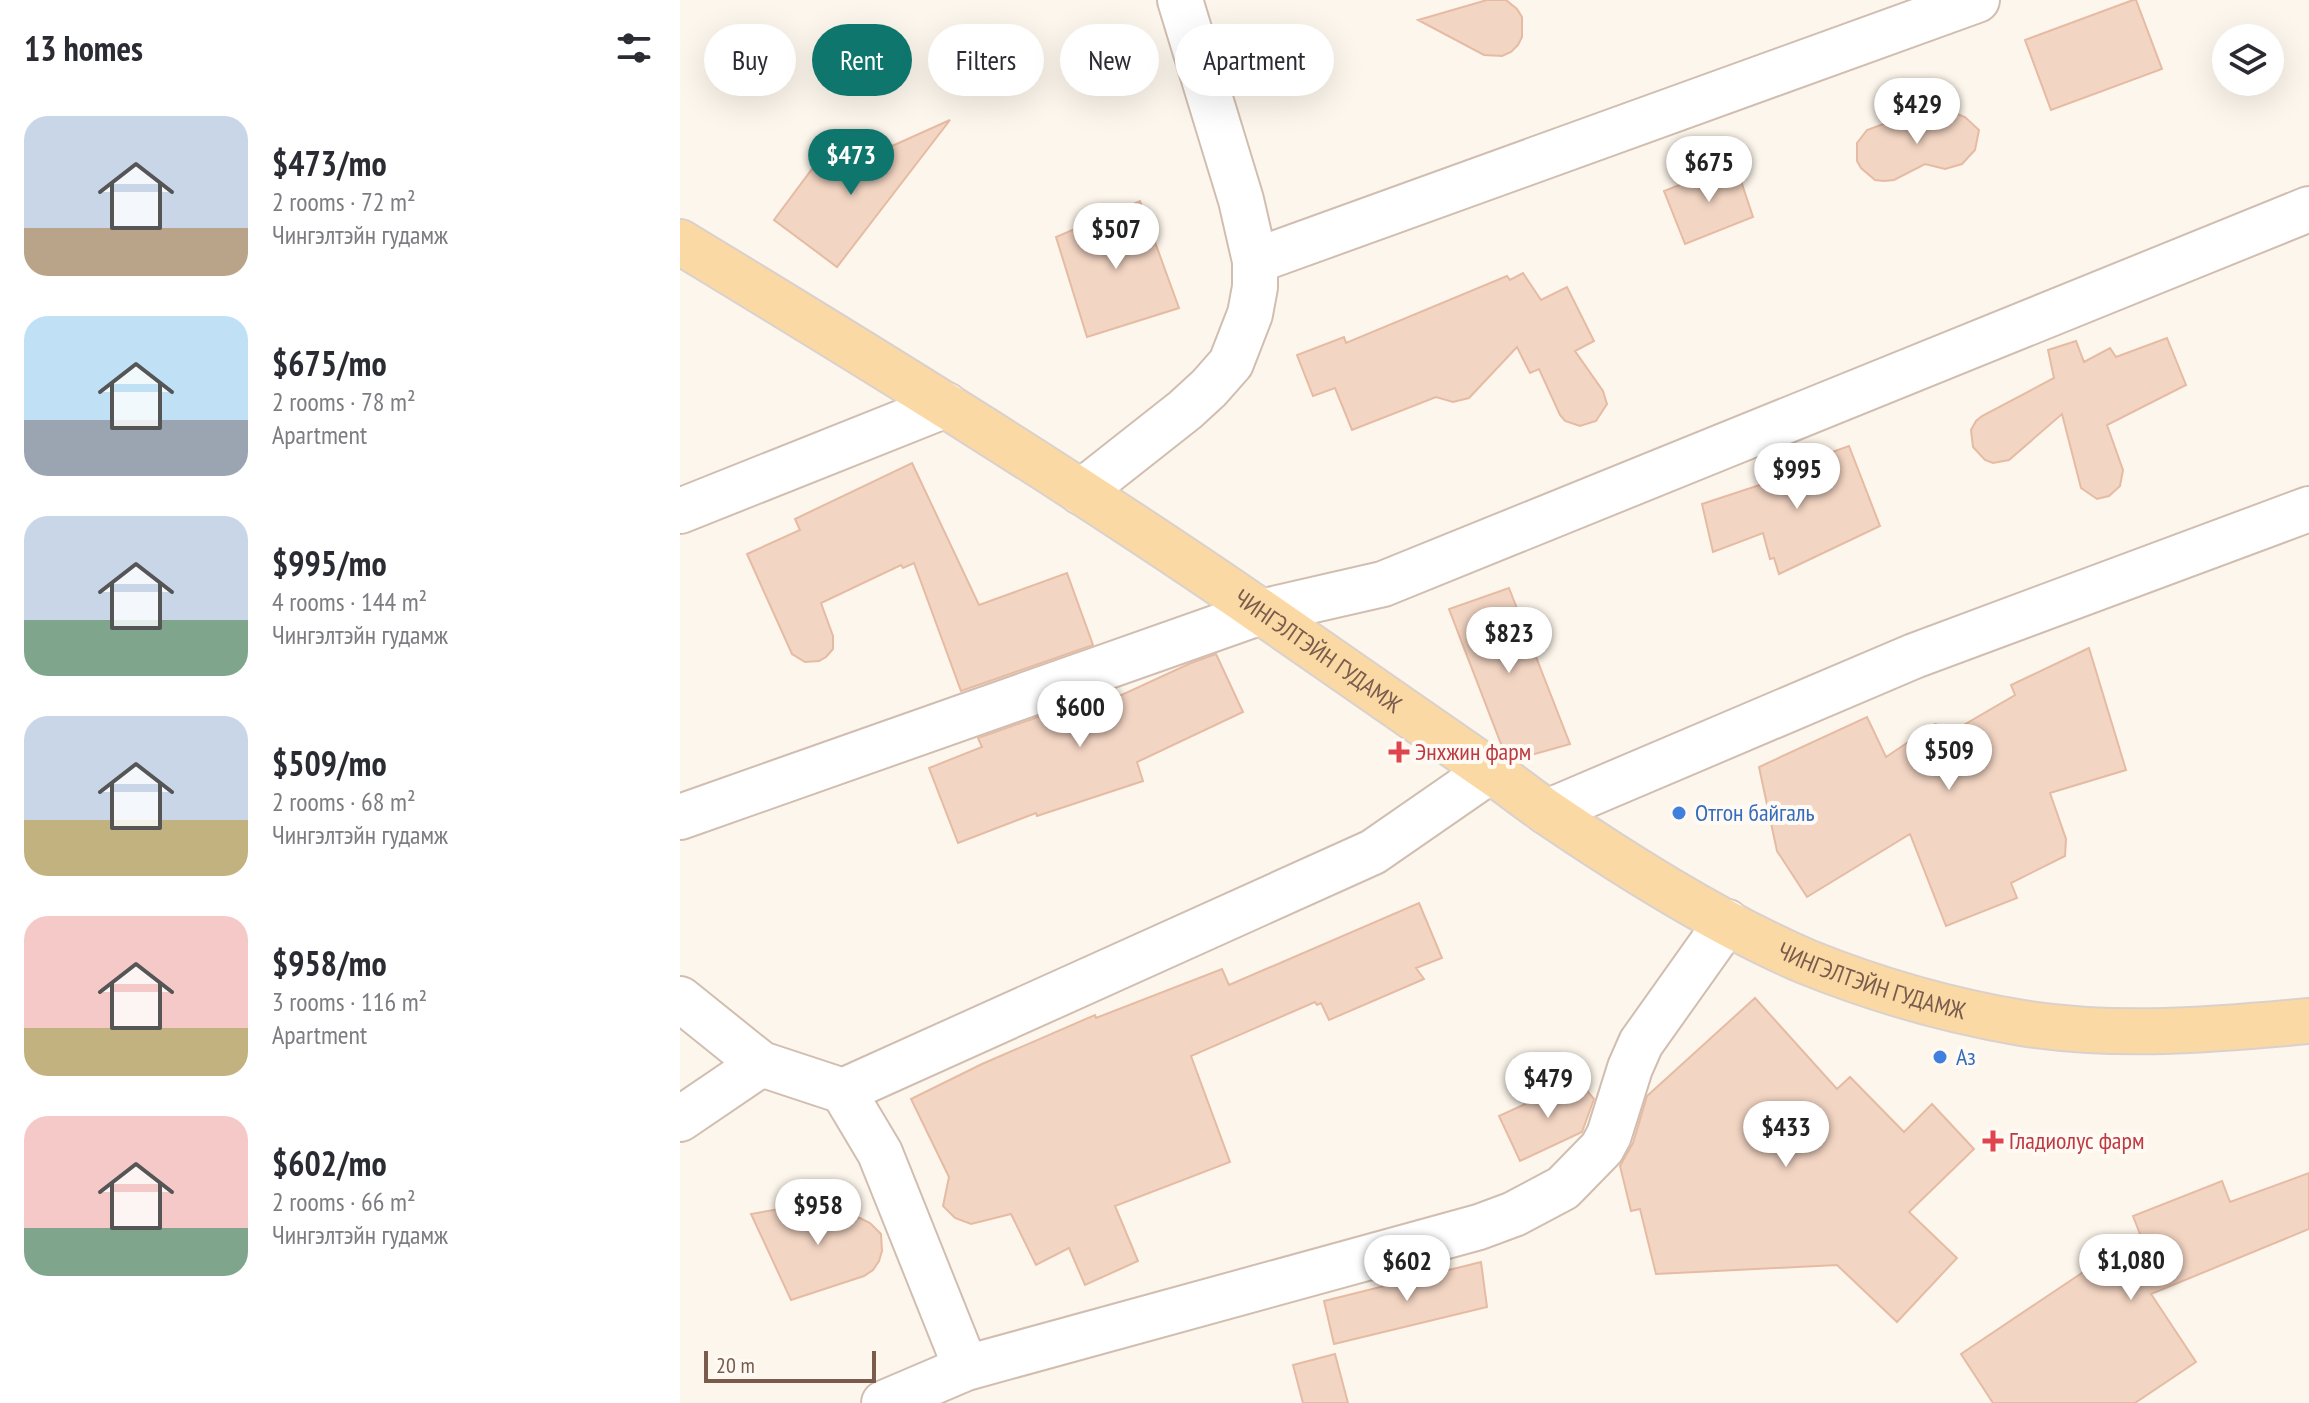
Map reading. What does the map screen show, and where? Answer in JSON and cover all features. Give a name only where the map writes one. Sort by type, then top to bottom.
[{"type":"main road","name":"ЧИНГЭЛТЭЙН ГУДАМЖ","points":[[680,242],[946,405],[1081,492],[1261,612],[1547,812],[1653,880],[1727,922],[1810,963],[1911,997],[2021,1023],[2098,1031],[2164,1031],[2309,1021]]},
{"type":"street","points":[[1081,492],[1209,388],[1231,363],[1250,314],[1255,287],[1255,261],[1241,200],[1180,0]]},
{"type":"street","points":[[1255,261],[1977,0]]},
{"type":"street","points":[[680,817],[1261,612],[1383,584],[2309,209]]},
{"type":"street","points":[[680,511],[946,405]]},
{"type":"street","points":[[1547,812],[1914,656],[2309,509]]},
{"type":"street","points":[[843,1091],[1373,852],[1490,771]]},
{"type":"street","points":[[884,1403],[966,1368],[1479,1227],[1514,1214],[1563,1188],[1602,1148],[1641,1043],[1727,922]]},
{"type":"street","points":[[680,999],[761,1064],[843,1091],[880,1153],[966,1368]]},
{"type":"street","points":[[680,1119],[761,1064]]},
{"type":"building","points":[[1487,0],[1506,0],[1522,17],[1522,37],[1518,45],[1502,56],[1484,55],[1418,20]]},
{"type":"building","points":[[2136,0],[2162,69],[2051,110],[2025,40]]},
{"type":"building","points":[[1947,110],[1965,117],[1979,130],[1975,150],[1962,164],[1945,169],[1925,164],[1894,180],[1884,181],[1875,180],[1861,168],[1857,161],[1857,143],[1867,130],[1886,123],[1916,130],[1929,116]]},
{"type":"building","points":[[950,120],[837,267],[774,220],[812,169],[823,177]]},
{"type":"building","points":[[1735,163],[1753,217],[1685,244],[1664,191]]},
{"type":"building","points":[[1140,201],[1179,308],[1087,337],[1056,237]]},
{"type":"building","points":[[1523,273],[1541,300],[1567,287],[1594,341],[1575,351],[1603,391],[1607,404],[1596,421],[1580,426],[1565,421],[1539,369],[1530,373],[1517,347],[1469,398],[1453,402],[1436,397],[1352,430],[1335,388],[1313,396],[1297,355],[1344,337],[1346,343],[1507,276],[1510,280]]},
{"type":"building","points":[[2167,338],[2186,385],[2107,425],[2123,470],[2120,486],[2109,496],[2097,499],[2081,488],[2062,414],[2009,460],[1993,463],[1985,460],[1973,447],[1971,430],[1976,421],[2054,378],[2048,350],[2076,341],[2084,362],[2110,348],[2116,357]]},
{"type":"building","points":[[1849,446],[1880,526],[1779,574],[1774,558],[1770,559],[1763,533],[1713,552],[1702,504],[1781,478],[1779,471]]},
{"type":"building","points":[[912,463],[979,605],[1067,573],[1093,645],[961,691],[914,563],[903,568],[901,565],[821,603],[833,636],[833,649],[819,661],[805,662],[792,654],[747,554],[800,530],[795,519]]},
{"type":"building","points":[[1509,588],[1570,744],[1517,759],[1503,749],[1449,609]]},
{"type":"building","points":[[2089,648],[2126,770],[2050,793],[2066,839],[2065,856],[2011,883],[2017,898],[1946,926],[1910,834],[1807,897],[1777,851],[1759,767],[1867,717],[1886,757],[1935,724],[1955,730],[2015,695],[2011,685]]},
{"type":"building","points":[[1216,654],[1243,712],[1137,762],[1143,781],[1037,816],[1036,813],[958,843],[929,768],[982,747],[978,738],[1110,692],[1113,699]]},
{"type":"building","points":[[1419,903],[1442,958],[1416,968],[1424,979],[1329,1020],[1321,1003],[1317,1005],[1315,1002],[1191,1056],[1230,1162],[1115,1206],[1138,1261],[1085,1285],[1069,1248],[1036,1265],[1011,1214],[971,1224],[955,1218],[943,1206],[949,1177],[911,1099],[1095,1015],[1096,1018],[1222,969],[1229,985]]},
{"type":"building","points":[[1755,998],[1837,1089],[1850,1077],[1904,1132],[1932,1104],[1974,1149],[1909,1212],[1957,1258],[1897,1322],[1837,1265],[1656,1274],[1640,1209],[1631,1211],[1620,1166],[1633,1143],[1647,1096]]},
{"type":"building","points":[[1578,1080],[1594,1099],[1582,1132],[1520,1161],[1499,1116]]},
{"type":"building","points":[[2309,1173],[2309,1229],[2151,1294],[2196,1362],[2135,1403],[1993,1403],[1961,1354],[2140,1234],[2133,1216],[2222,1181],[2230,1202]]},
{"type":"building","points":[[826,1201],[832,1214],[860,1218],[881,1234],[879,1261],[864,1276],[791,1300],[751,1214]]},
{"type":"building","points":[[1481,1262],[1487,1307],[1334,1344],[1324,1301]]},
{"type":"building","points":[[1335,1354],[1348,1403],[1303,1403],[1293,1365]]},
{"type":"place","name":"Энхжин фарм","points":[[1399,752]]},
{"type":"place","name":"Отгон байгаль","points":[[1679,813]]},
{"type":"place","name":"Аз","points":[[1940,1057]]},
{"type":"place","name":"Гладиолус фарм","points":[[1993,1141]]}]
